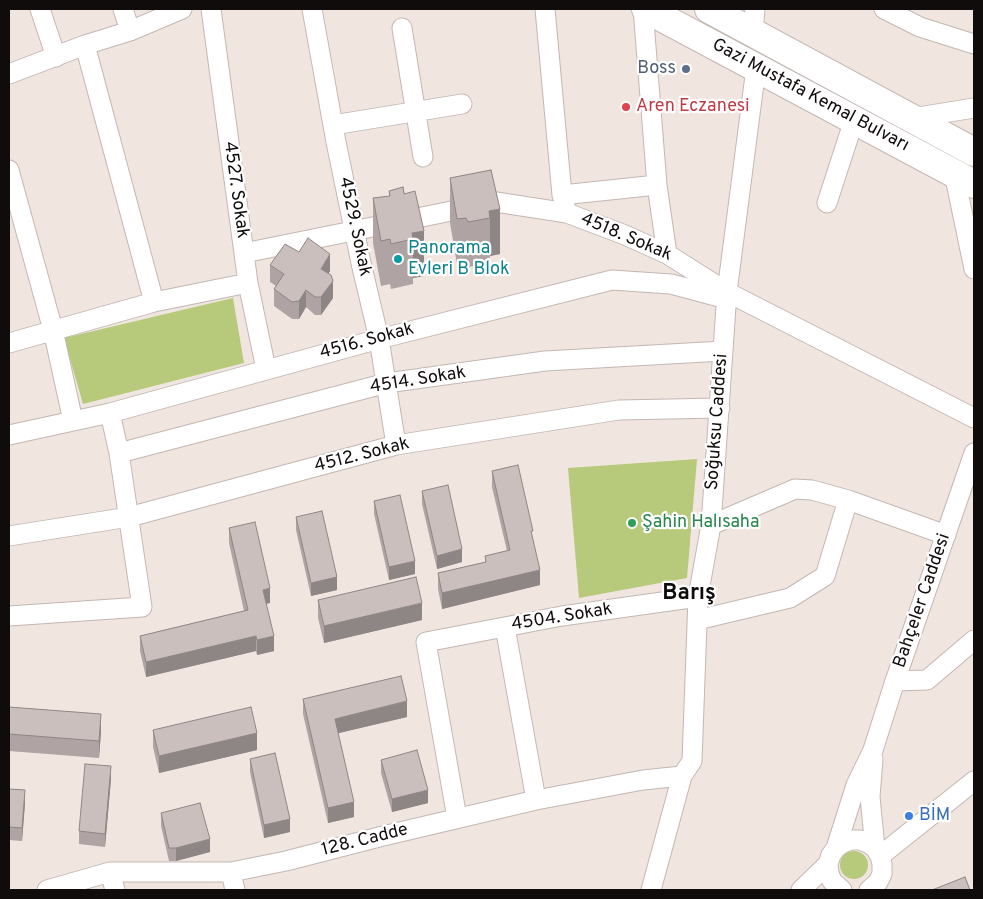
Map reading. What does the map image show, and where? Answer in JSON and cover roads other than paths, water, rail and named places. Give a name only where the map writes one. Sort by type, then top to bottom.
[{"type":"highway","name":"Gazi Mustafa Kemal Bulvarı","points":[[644,9],[964,178]]},
{"type":"highway","name":"Gazi Mustafa Kemal Bulvarı","points":[[709,9],[754,21],[912,118],[974,152]]},
{"type":"street","points":[[40,9],[56,57]]},
{"type":"street","points":[[123,9],[130,31]]},
{"type":"street","points":[[9,74],[85,45],[130,31],[158,14],[182,9]]},
{"type":"street","name":"4527. Sokak","points":[[211,9],[248,282],[266,369]]},
{"type":"street","name":"4529. Sokak","points":[[312,9],[354,231],[379,338],[396,445]]},
{"type":"street","points":[[545,9],[562,195],[567,213]]},
{"type":"street","points":[[644,9],[657,185],[667,254]]},
{"type":"street","points":[[884,9],[920,27],[974,44]]},
{"type":"street","points":[[402,28],[423,157]]},
{"type":"street","points":[[85,45],[154,302]]},
{"type":"street","name":"Soğuksu Caddesi","points":[[651,890],[682,776],[692,761],[698,597],[711,525],[727,296],[756,68]]},
{"type":"street","points":[[333,125],[462,104]]},
{"type":"street","points":[[912,118],[974,108]]},
{"type":"street","points":[[827,203],[854,120]]},
{"type":"street","points":[[9,170],[53,330],[72,421]]},
{"type":"street","points":[[964,178],[974,269]]},
{"type":"street","points":[[562,195],[657,185]]},
{"type":"street","name":"4518. Sokak","points":[[244,253],[496,202],[567,213],[625,235],[667,254],[727,296],[974,418]]},
{"type":"street","name":"4516. Sokak","points":[[9,435],[110,413],[379,338],[612,280],[671,284],[727,296]]},
{"type":"street","points":[[9,343],[154,302],[248,282]]},
{"type":"street","name":"4514. Sokak","points":[[119,453],[387,383],[545,361],[723,351]]},
{"type":"street","name":"4512. Sokak","points":[[9,536],[129,518],[396,445],[619,410],[720,408]]},
{"type":"street","points":[[9,616],[142,607],[119,453],[110,413]]},
{"type":"street","name":"Bahçeler Caddesi","points":[[874,750],[895,681],[974,453]]},
{"type":"street","points":[[711,525],[795,489],[812,490],[848,500],[946,535]]},
{"type":"street","points":[[697,620],[790,598],[825,576],[848,500]]},
{"type":"street","name":"4504. Sokak","points":[[457,818],[426,642],[562,616],[698,597]]},
{"type":"street","points":[[505,627],[536,800]]},
{"type":"street","points":[[895,681],[927,680],[974,640]]},
{"type":"street","points":[[874,750],[870,798],[878,852],[882,864],[882,874],[876,888]]},
{"type":"street","points":[[842,890],[832,881],[829,872],[832,856],[856,785],[874,750]]},
{"type":"street","name":"128. Cadde","points":[[46,890],[110,872],[231,872],[286,861],[536,800],[643,780],[682,776]]},
{"type":"street","points":[[878,852],[974,781]]},
{"type":"street","points":[[800,890],[843,843],[860,840],[868,843],[878,852]]},
{"type":"street","points":[[110,872],[115,890]]},
{"type":"street","points":[[231,872],[235,890]]},
{"type":"place","name":"Boss","points":[[686,69]]},
{"type":"place","name":"Aren Eczanesi","points":[[626,107]]},
{"type":"place","name":"Panorama Evleri B Blok","points":[[398,259]]},
{"type":"place","name":"Şahin Halısaha","points":[[632,523]]},
{"type":"place","name":"BİM","points":[[909,816]]},
{"type":"district","name":"Barış","points":[[689,595]]}]
